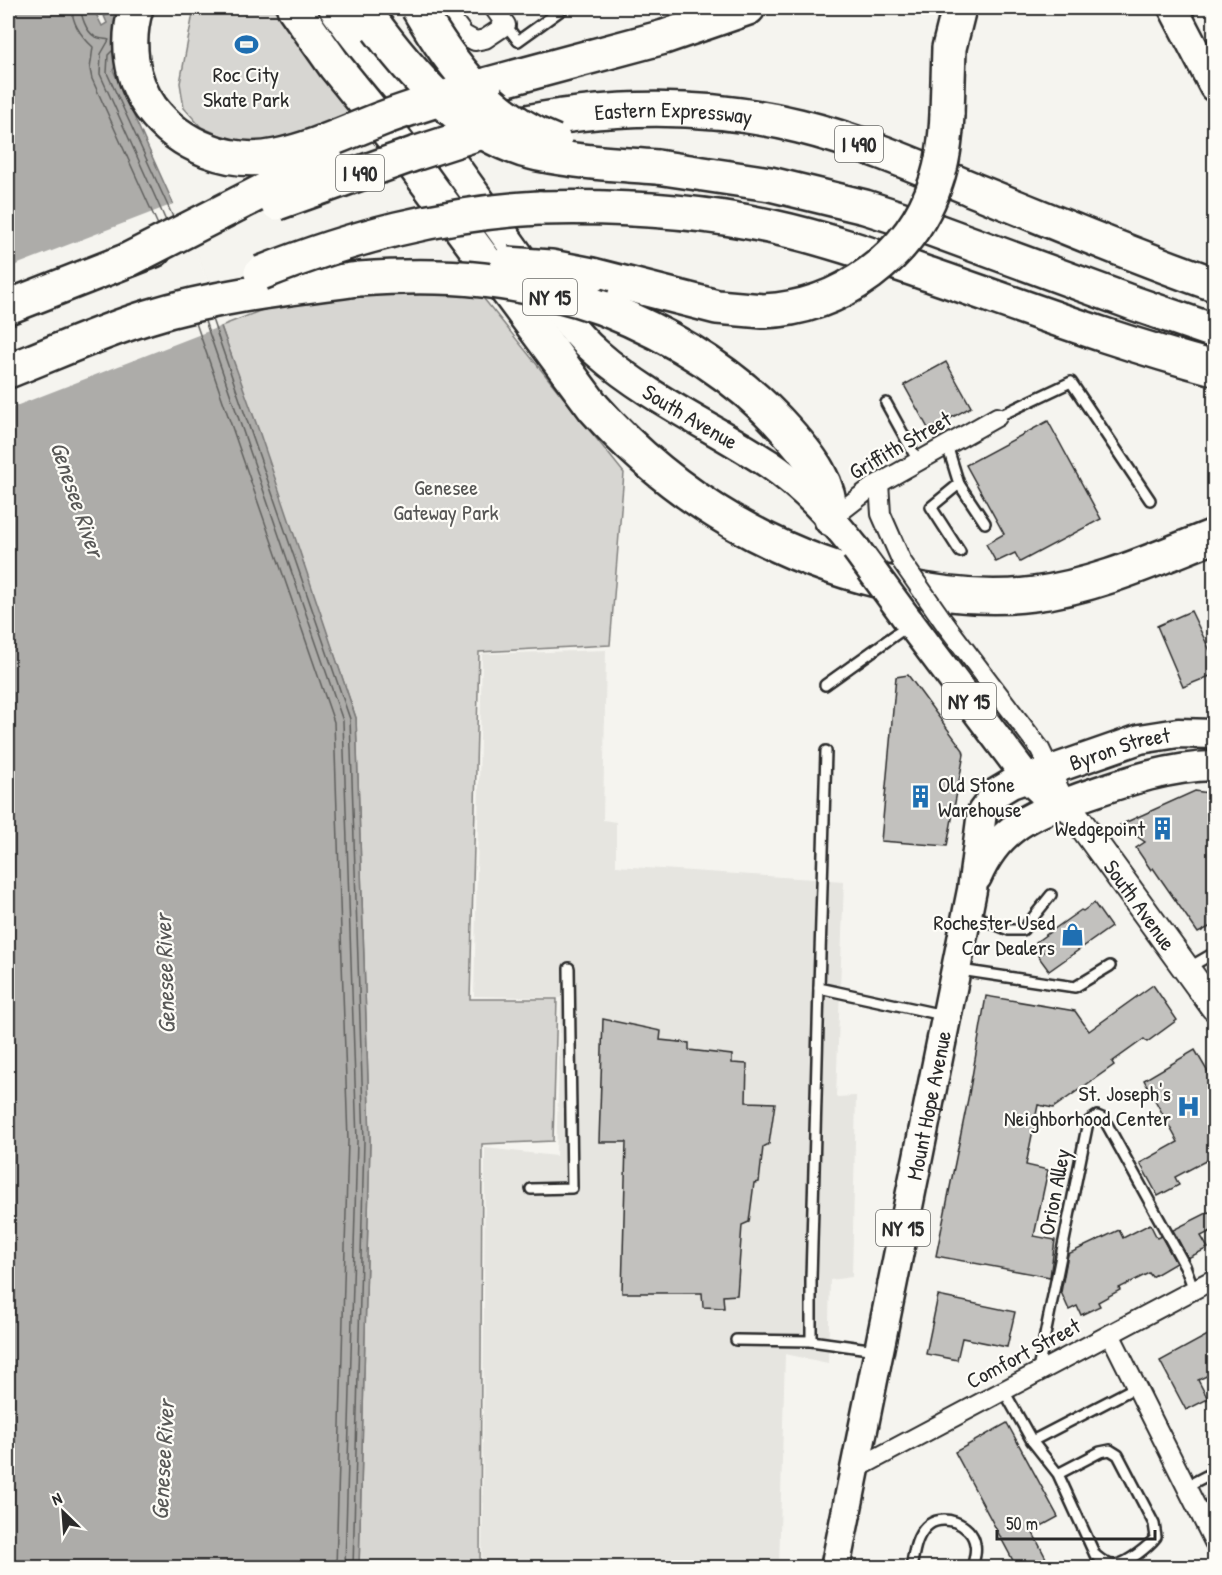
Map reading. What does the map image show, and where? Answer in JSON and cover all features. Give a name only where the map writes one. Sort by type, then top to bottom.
[{"type":"highway","points":[[136,8],[130,40],[135,74],[143,95],[155,113],[180,136],[200,147],[223,155],[255,159],[287,154],[411,108],[485,85],[663,37],[748,8]]},
{"type":"highway","points":[[294,8],[334,66],[399,145],[594,408],[626,442],[660,472],[733,523],[791,552],[856,575],[932,592],[991,596],[1032,594],[1072,587],[1215,536]]},
{"type":"highway","points":[[362,8],[427,87],[485,133],[537,154],[657,167]]},
{"type":"highway","points":[[418,8],[465,77],[488,102],[503,115],[531,131],[569,148],[596,156],[657,167],[770,184],[865,207],[1215,331]]},
{"type":"highway","points":[[147,318],[244,295],[440,268],[501,264],[550,267],[592,275],[717,307],[763,311],[796,306],[834,294],[857,282],[894,252],[909,235],[921,216],[936,184],[944,150],[950,48],[958,8]]},
{"type":"highway","points":[[128,260],[288,177],[485,85]]},
{"type":"highway","name":"Eastern Expressway","points":[[128,260],[294,197],[482,132],[547,118],[625,110],[704,111],[781,122],[837,136],[1088,237],[1215,284]]},
{"type":"highway","points":[[8,371],[288,263],[369,236],[433,220],[490,212],[584,207],[663,210],[738,220],[774,228],[858,250],[1112,337],[1215,368]]},
{"type":"highway","name":"I 490","points":[[8,307],[128,260]]},
{"type":"highway","points":[[359,279],[444,276],[492,280],[537,288],[603,308],[660,334],[695,353],[725,374],[760,403],[800,445],[821,475],[830,500],[831,519]]},
{"type":"main road","name":"South Avenue","points":[[333,8],[369,58],[434,137],[556,306],[589,345],[607,362],[638,383],[775,468],[800,488],[831,519],[910,622],[1039,773],[1047,795],[1066,803],[1214,1005]]},
{"type":"main road","points":[[1173,8],[1215,87]]},
{"type":"main road","name":"Byron Street","points":[[1039,773],[1140,739],[1178,733],[1215,734]]},
{"type":"main road","name":"Byron Street","points":[[1066,803],[1154,773],[1215,766]]},
{"type":"main road","name":"Mount Hope Avenue","points":[[835,1568],[969,901],[980,820],[985,806],[1003,788],[1039,773]]},
{"type":"main road","name":"Mount Hope Avenue","points":[[969,901],[984,863],[997,845],[1011,831],[1033,816],[1066,803]]},
{"type":"street","points":[[444,8],[460,31],[471,40],[485,39],[506,25],[494,8]]},
{"type":"street","name":"Griffith Street","points":[[831,519],[879,483],[997,417]]},
{"type":"street","name":"South Avenue","points":[[879,483],[881,514],[902,562],[946,625],[1036,742],[1039,773]]},
{"type":"street","name":"Comfort Street","points":[[854,1470],[1215,1280]]},
{"type":"street","points":[[1110,1334],[1214,1539]]},
{"type":"lane","points":[[506,25],[518,41],[564,8]]},
{"type":"lane","points":[[997,417],[1071,382],[1150,500]]},
{"type":"lane","points":[[886,403],[918,460]]},
{"type":"lane","points":[[946,445],[959,484],[985,523]]},
{"type":"lane","points":[[959,484],[931,507],[960,552]]},
{"type":"lane","points":[[825,685],[910,622]]},
{"type":"lane","points":[[811,1341],[826,751]]},
{"type":"lane","points":[[969,901],[1009,930],[1023,930],[1051,896]]},
{"type":"lane","points":[[1186,969],[1215,954]]},
{"type":"lane","points":[[955,969],[1075,987],[1110,966]]},
{"type":"lane","points":[[531,1189],[572,1188],[569,968]]},
{"type":"lane","points":[[819,988],[945,1015]]},
{"type":"lane","name":"Orion Alley","points":[[1038,1373],[1088,1122],[1096,1116],[1104,1119],[1185,1266],[1194,1290]]},
{"type":"lane","points":[[736,1340],[811,1341],[878,1350]]},
{"type":"lane","points":[[1032,1442],[1136,1387]]},
{"type":"lane","points":[[1004,1391],[1032,1442],[1058,1474],[1095,1555],[1105,1563],[1116,1565],[1147,1548],[1156,1537],[1154,1524],[1118,1455],[1110,1450],[1100,1452],[1058,1474]]},
{"type":"lane","points":[[1186,1486],[1215,1472]]},
{"type":"lane","points":[[911,1568],[915,1547],[921,1534],[927,1526],[944,1520],[966,1527],[972,1535],[976,1545],[972,1568]]},
{"type":"shaded area","points":[[606,650],[603,820],[616,822],[616,866],[844,881],[836,1097],[856,1096],[852,1277],[830,1280],[828,1363],[785,1354],[779,1567],[482,1567],[485,1148],[556,1156],[561,998],[474,996],[482,654]]},
{"type":"green space","name":"Roc City Skate Park","points":[[194,8],[277,8],[357,115],[281,146],[238,143],[201,127],[184,108],[180,83]]},
{"type":"green space","name":"Genesee Gateway Park","points":[[423,289],[476,289],[624,473],[610,645],[479,652],[470,999],[557,999],[553,1141],[482,1144],[480,1567],[359,1567],[370,1141],[356,718],[221,326],[278,304]]},
{"type":"water","name":"Genesee River","points":[[8,8],[93,8],[102,26],[107,23],[104,16],[118,10],[117,8],[135,8],[147,23],[149,36],[138,45],[114,56],[116,64],[113,70],[188,236],[259,431],[356,718],[370,1141],[359,1567],[8,1568]]},
{"type":"pier","points":[[176,203],[224,325],[8,409],[8,268]]},
{"type":"building","points":[[946,362],[971,407],[929,430],[904,385]]},
{"type":"building","points":[[1048,421],[1101,519],[1020,562],[1015,553],[996,562],[986,544],[1004,534],[966,465]]},
{"type":"building","points":[[1191,611],[1215,661],[1215,674],[1183,687],[1157,626]]},
{"type":"building","name":"Old Stone Warehouse","points":[[908,675],[964,754],[947,846],[881,841],[896,677]]},
{"type":"building","points":[[1195,791],[1215,794],[1215,924],[1198,933],[1153,868],[1151,870],[1136,848],[1145,842],[1120,825]]},
{"type":"building","name":"Rochester Used Car Dealers","points":[[1094,903],[1111,927],[1049,971],[1038,956],[1043,952],[1036,942]]},
{"type":"building","points":[[1153,985],[1177,1020],[1147,1042],[1144,1039],[1112,1062],[1114,1065],[1053,1108],[1038,1105],[1026,1165],[1048,1170],[1034,1236],[1055,1240],[1050,1277],[936,1256],[969,1094],[986,996],[1075,1011],[1089,1031]]},
{"type":"building","points":[[603,1019],[661,1031],[660,1040],[689,1043],[689,1050],[732,1055],[732,1063],[747,1064],[746,1102],[775,1103],[769,1144],[763,1147],[759,1182],[754,1183],[749,1222],[742,1225],[737,1295],[723,1296],[724,1308],[703,1307],[702,1293],[622,1293],[626,1142],[599,1142]]},
{"type":"building","name":"St. Joseph's Neighborhood Center","points":[[1195,1050],[1215,1084],[1215,1156],[1175,1177],[1179,1185],[1158,1196],[1140,1163],[1178,1142],[1144,1080]]},
{"type":"building","points":[[1215,1209],[1215,1229],[1201,1236],[1208,1248],[1188,1258],[1173,1230]]},
{"type":"building","points":[[1150,1224],[1157,1238],[1161,1236],[1176,1263],[1152,1277],[1149,1273],[1119,1288],[1120,1290],[1098,1302],[1100,1306],[1081,1315],[1077,1306],[1069,1310],[1061,1292],[1068,1254],[1119,1230],[1123,1238]]},
{"type":"building","points":[[938,1296],[1015,1312],[1007,1347],[962,1338],[957,1360],[926,1354]]},
{"type":"building","points":[[1215,1331],[1215,1372],[1198,1380],[1208,1399],[1186,1410],[1160,1361]]},
{"type":"building","points":[[1007,1423],[1058,1517],[1032,1531],[1051,1568],[1017,1568],[955,1452]]},
{"type":"place","name":"Roc City Skate Park","points":[[246,45]]},
{"type":"place","name":"Old Stone Warehouse","points":[[920,797]]},
{"type":"place","name":"Wedgepoint","points":[[1163,828]]},
{"type":"place","name":"Rochester Used Car Dealers","points":[[1073,935]]},
{"type":"place","name":"St. Joseph's Neighborhood Center","points":[[1189,1106]]}]
